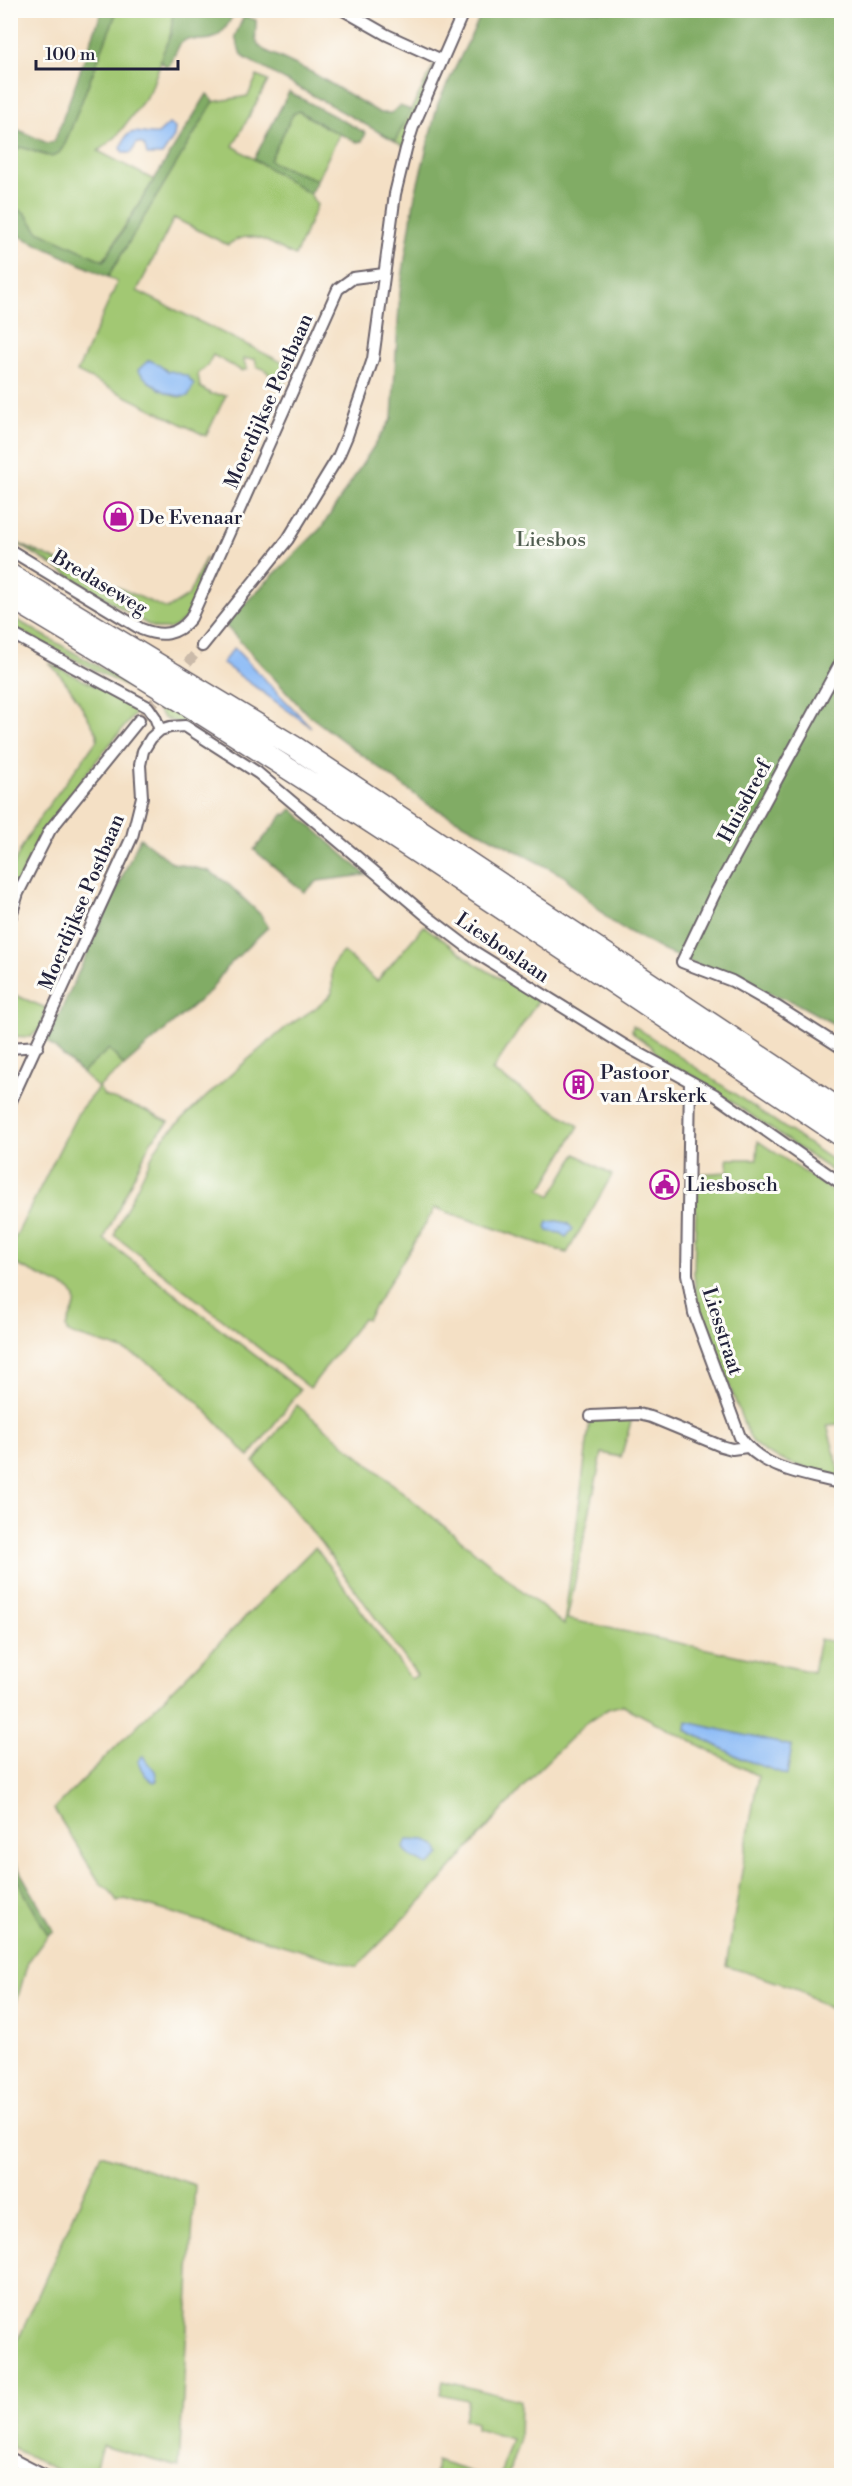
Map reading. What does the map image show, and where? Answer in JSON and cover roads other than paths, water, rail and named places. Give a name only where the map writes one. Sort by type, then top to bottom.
[{"type":"highway","points":[[10,565],[60,604]]},
{"type":"highway","points":[[10,575],[296,748],[842,1111]]},
{"type":"highway","points":[[10,597],[288,767],[842,1136]]},
{"type":"street","points":[[343,10],[387,35],[442,60]]},
{"type":"street","points":[[202,646],[288,539],[338,457],[347,436],[373,359],[395,194],[406,149],[464,10]]},
{"type":"street","name":"Moerdijkse Postbaan","points":[[175,633],[191,618],[339,289],[353,278],[384,274]]},
{"type":"street","name":"Bredaseweg","points":[[10,550],[141,628],[162,634],[175,633]]},
{"type":"street","points":[[10,633],[148,706],[160,730]]},
{"type":"street","name":"Huisdreef","points":[[842,660],[714,895],[682,962],[732,981],[842,1048]]},
{"type":"street","points":[[10,919],[18,893],[50,830],[139,720]]},
{"type":"street","name":"Liesboslaan","points":[[160,730],[185,726],[198,733],[258,773],[428,917],[470,949],[624,1046],[715,1095],[842,1184]]},
{"type":"street","name":"Moerdijkse Postbaan","points":[[10,1103],[132,837],[142,797],[140,765],[143,751],[151,738],[160,730]]},
{"type":"street","points":[[10,1048],[38,1046]]},
{"type":"street","name":"Liesstraat","points":[[690,1081],[687,1274],[694,1314],[740,1437],[747,1447]]},
{"type":"street","points":[[591,1416],[638,1414],[651,1417],[721,1446],[732,1449],[747,1447],[764,1461],[842,1484]]},
{"type":"street","points":[[10,2458],[45,2475]]},
{"type":"water","points":[[169,124],[175,128],[174,137],[162,155],[147,155],[144,145],[140,143],[137,143],[131,153],[123,153],[121,148],[127,135],[135,132],[158,134]]},
{"type":"water","points":[[149,360],[168,372],[187,376],[194,384],[188,396],[167,393],[148,380],[138,370]]},
{"type":"water","points":[[234,648],[236,650],[311,727],[222,663]]},
{"type":"water","points":[[548,1222],[567,1223],[573,1229],[566,1237],[560,1233],[548,1231],[546,1227]]},
{"type":"water","points":[[687,1722],[792,1746],[787,1775],[743,1759],[686,1730]]},
{"type":"water","points":[[143,1756],[155,1771],[157,1781],[151,1780],[142,1771],[138,1761]]},
{"type":"water","points":[[407,1839],[426,1840],[437,1846],[440,1854],[428,1865],[410,1856],[404,1848]]},
{"type":"tunnel","points":[[139,720],[202,646]]},
{"type":"place","name":"De Evenaar","points":[[118,517]]},
{"type":"place","name":"Pastoor van Arskerk","points":[[579,1084]]},
{"type":"place","name":"Liesbosch","points":[[665,1184]]},
{"type":"park label","name":"Liesbos","points":[[551,539]]}]
